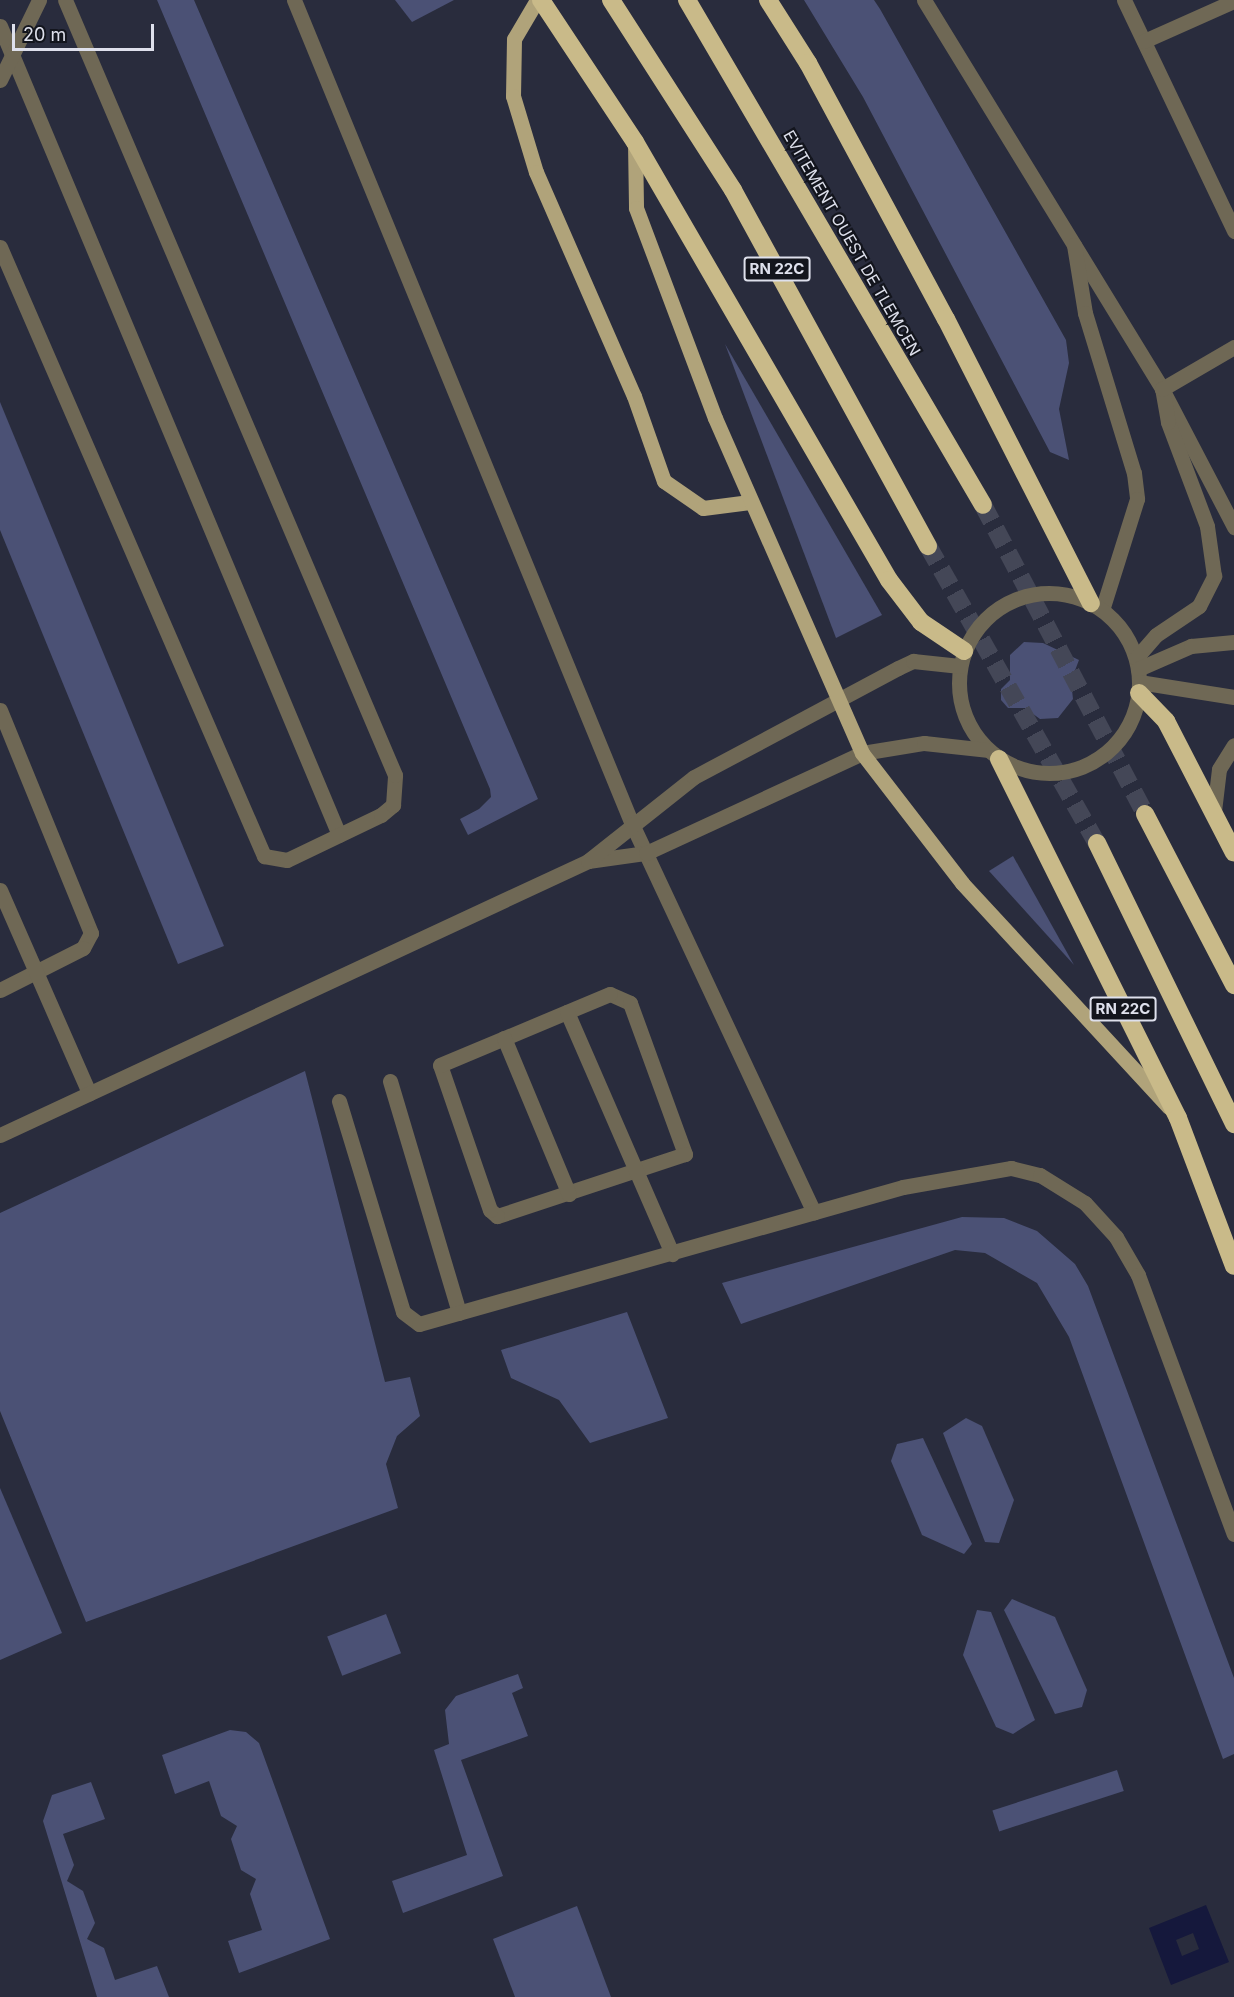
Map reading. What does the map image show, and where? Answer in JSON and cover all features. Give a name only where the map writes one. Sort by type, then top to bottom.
[{"type":"highway","points":[[539,0],[635,142],[889,580],[921,622],[962,659]]},
{"type":"highway","name":"RN 22C","points":[[611,0],[733,190],[928,546]]},
{"type":"highway","name":"EVITEMENT OUEST DE TLEMCEN","points":[[687,0],[983,505]]},
{"type":"highway","points":[[768,0],[808,63],[1097,606]]},
{"type":"highway","points":[[1138,675],[1166,721],[1234,853]]},
{"type":"highway","name":"RN 22C","points":[[993,754],[1178,1118],[1234,1266]]},
{"type":"highway","points":[[1145,814],[1234,985]]},
{"type":"highway","name":"RN 22C","points":[[1097,843],[1234,1124]]},
{"type":"main road","points":[[539,0],[514,39],[513,96],[536,172],[634,396],[664,481],[703,508],[750,502]]},
{"type":"main road","points":[[635,142],[636,208],[750,502],[836,703],[862,753],[962,883],[1178,1118]]},
{"type":"street","points":[[0,80],[12,50],[39,0]]},
{"type":"street","points":[[0,247],[264,856],[287,860],[393,805],[395,775],[65,0]]},
{"type":"street","points":[[294,0],[632,824],[814,1212]]},
{"type":"street","points":[[924,0],[1074,239],[1162,389],[1234,527]]},
{"type":"street","points":[[1124,0],[1234,231]]},
{"type":"street","points":[[1144,41],[1234,1]]},
{"type":"street","points":[[0,26],[339,835]]},
{"type":"street","points":[[1074,239],[1085,314],[1134,472],[1137,499],[1097,606]]},
{"type":"street","points":[[1162,389],[1234,347]]},
{"type":"street","points":[[588,861],[646,853],[862,753],[924,743],[993,754],[1042,774],[1087,765],[1122,735],[1138,675],[1156,634],[1199,606],[1214,576],[1207,526],[1168,422],[1162,389]]},
{"type":"street","points":[[993,754],[963,712],[962,659],[980,625],[1016,599],[1047,593],[1097,606],[1129,640],[1138,675]]},
{"type":"street","points":[[1138,675],[1191,646],[1234,642]]},
{"type":"street","points":[[0,1135],[588,861],[694,777],[913,661],[962,659]]},
{"type":"street","points":[[1138,675],[1234,697]]},
{"type":"street","points":[[0,711],[91,933],[83,948],[0,990]]},
{"type":"street","points":[[1214,811],[1219,770],[1234,745]]},
{"type":"street","points":[[0,890],[89,1093]]},
{"type":"street","points":[[610,994],[630,1003],[687,1149],[682,1157],[502,1217],[490,1210],[438,1069],[445,1061],[567,1012],[610,994]]},
{"type":"street","points":[[567,1012],[672,1254]]},
{"type":"street","points":[[504,1038],[569,1194]]},
{"type":"street","points":[[390,1081],[459,1313]]},
{"type":"street","points":[[339,1101],[403,1312],[419,1324],[903,1187],[1011,1168],[1069,1190],[1116,1237],[1138,1275],[1234,1534]]},
{"type":"shaded area","points":[[157,0],[194,0],[538,799],[468,835],[460,819],[479,809],[491,797],[490,789]]},
{"type":"shaded area","points":[[395,0],[454,0],[412,22]]},
{"type":"shaded area","points":[[804,0],[874,0],[880,9],[1066,340],[1069,363],[1059,409],[1069,460],[1050,452],[863,97]]},
{"type":"shaded area","points":[[725,344],[882,615],[836,638]]},
{"type":"shaded area","points":[[0,402],[224,946],[178,964],[0,530]]},
{"type":"shaded area","points":[[1024,642],[1043,643],[1079,660],[1071,681],[1073,699],[1058,718],[1040,719],[1025,708],[1008,708],[1001,700],[1001,689],[1010,680],[1010,655]]},
{"type":"shaded area","points":[[1013,856],[1074,965],[989,871]]},
{"type":"shaded area","points":[[305,1071],[385,1382],[410,1377],[420,1416],[397,1436],[386,1464],[398,1508],[86,1622],[0,1411],[0,1213]]},
{"type":"shaded area","points":[[962,1217],[1004,1218],[1037,1231],[1075,1264],[1088,1286],[1234,1678],[1234,1754],[1223,1759],[1069,1337],[1037,1283],[985,1253],[955,1250],[741,1324],[722,1283]]},
{"type":"shaded area","points":[[627,1312],[668,1418],[590,1443],[559,1400],[511,1378],[501,1350]]},
{"type":"shaded area","points":[[966,1418],[982,1426],[1014,1500],[999,1543],[985,1542],[943,1433]]},
{"type":"shaded area","points":[[923,1438],[972,1544],[964,1554],[922,1535],[891,1461],[897,1444]]},
{"type":"shaded area","points":[[0,1488],[62,1633],[0,1660]]},
{"type":"shaded area","points":[[1012,1599],[1055,1617],[1087,1690],[1082,1707],[1055,1714],[1004,1610]]},
{"type":"shaded area","points":[[977,1610],[991,1612],[1035,1720],[1013,1734],[996,1727],[963,1655]]},
{"type":"shaded area","points":[[386,1614],[401,1653],[342,1676],[327,1637]]},
{"type":"shaded area","points":[[518,1674],[523,1688],[512,1693],[528,1736],[461,1760],[503,1876],[403,1913],[392,1881],[467,1855],[434,1750],[449,1744],[445,1710],[456,1696]]},
{"type":"shaded area","points":[[230,1730],[246,1732],[259,1743],[330,1939],[239,1973],[228,1941],[262,1930],[250,1894],[256,1879],[241,1870],[231,1839],[237,1826],[221,1816],[209,1781],[175,1794],[162,1755]]},
{"type":"shaded area","points":[[1117,1770],[1124,1791],[999,1831],[992,1810]]},
{"type":"shaded area","points":[[91,1782],[105,1819],[63,1834],[74,1865],[67,1881],[83,1891],[95,1923],[87,1939],[104,1948],[115,1980],[157,1966],[169,1997],[97,1997],[43,1821],[52,1795]]},
{"type":"shaded area","points":[[1206,1905],[1229,1962],[1171,1985],[1149,1928]],"holes":[[[1193,1933],[1199,1949],[1182,1956],[1176,1940]]]},
{"type":"shaded area","points":[[577,1906],[611,1997],[515,1997],[493,1939]]},
{"type":"tunnel","points":[[983,505],[1145,814]]},
{"type":"tunnel","points":[[928,546],[1097,843]]}]
